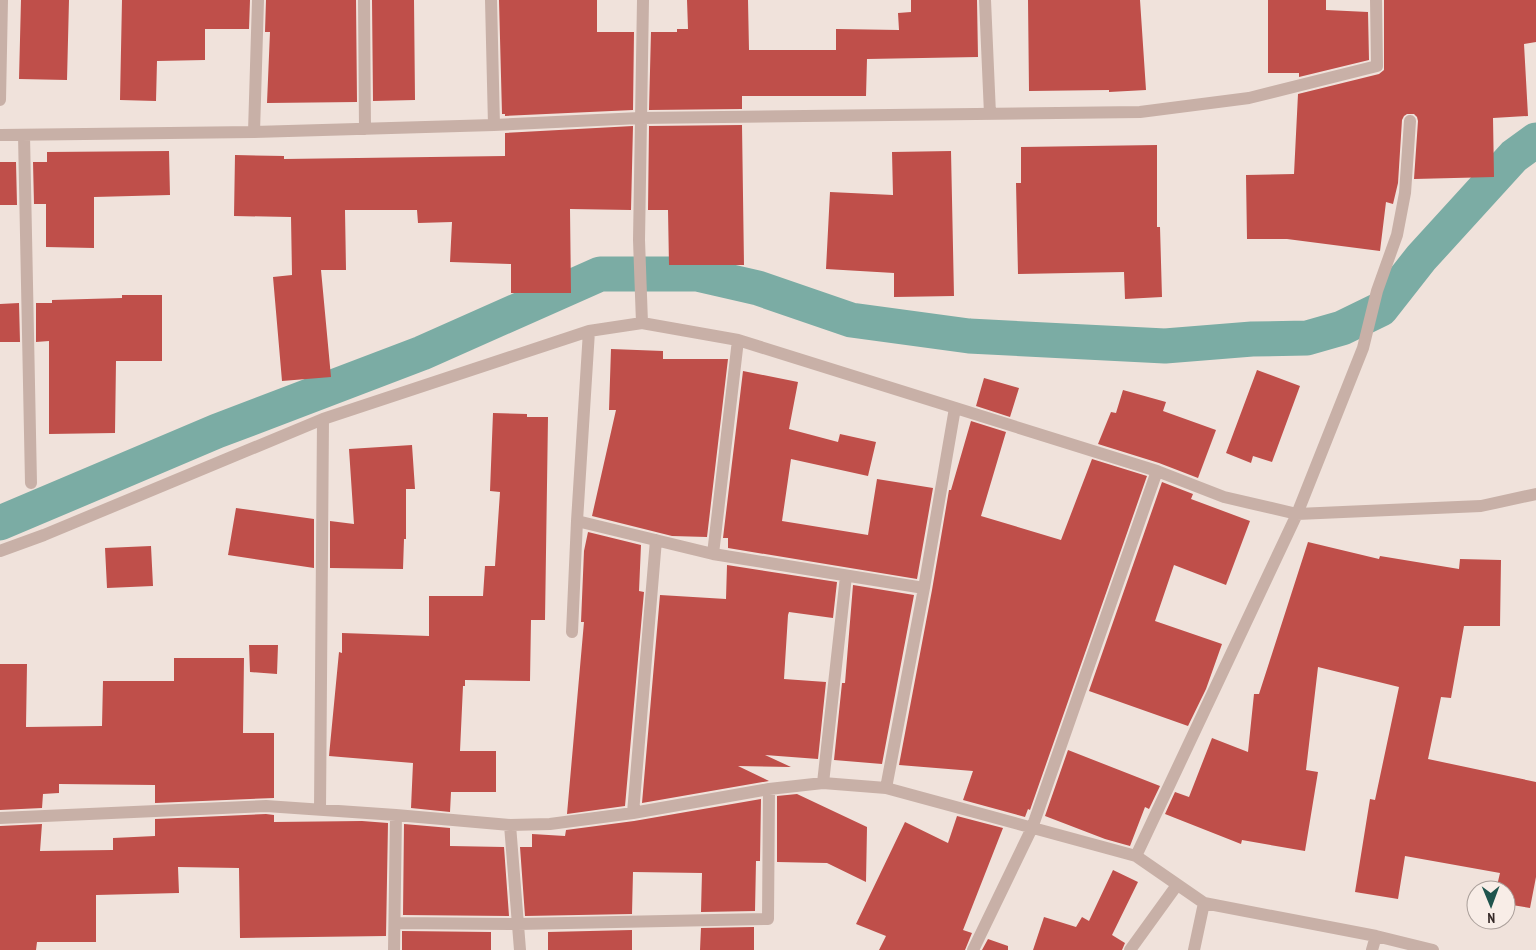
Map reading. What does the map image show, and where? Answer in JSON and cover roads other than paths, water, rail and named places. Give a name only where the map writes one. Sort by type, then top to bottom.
[{"type":"street","points":[[0,100],[2,0]]},
{"type":"street","points":[[254,132],[258,0]]},
{"type":"street","points":[[364,0],[365,129]]},
{"type":"street","points":[[491,0],[494,125]]},
{"type":"street","points":[[642,0],[639,240],[642,323]]},
{"type":"street","points":[[985,0],[990,114]]},
{"type":"street","points":[[0,135],[254,132],[494,125],[640,118],[1140,112],[1249,98],[1377,66],[1376,0]]},
{"type":"street","points":[[1136,856],[1297,514],[1363,348],[1377,291],[1397,235],[1405,193],[1410,121]]},
{"type":"street","points":[[24,135],[31,483]]},
{"type":"street","points":[[0,551],[44,535],[323,419],[589,331],[642,323],[738,340],[1157,471],[1224,497],[1297,514],[1480,506],[1536,494]]},
{"type":"street","points":[[572,632],[589,331]]},
{"type":"street","points":[[713,554],[738,340]]},
{"type":"street","points":[[886,788],[924,588],[955,408]]},
{"type":"street","points":[[320,810],[323,419]]},
{"type":"street","points":[[973,950],[1032,828],[1157,471]]},
{"type":"street","points":[[577,521],[713,554],[924,588]]},
{"type":"street","points":[[633,813],[656,540]]},
{"type":"street","points":[[823,783],[846,576]]},
{"type":"street","points":[[0,818],[266,806],[510,825],[550,824],[633,813],[770,789],[823,783],[886,788],[1136,856],[1204,903],[1376,936],[1433,950]]},
{"type":"street","points":[[396,924],[518,924],[768,919],[770,789]]},
{"type":"street","points":[[394,950],[396,924],[396,815]]},
{"type":"street","points":[[510,825],[520,950]]},
{"type":"street","points":[[1130,950],[1177,885]]},
{"type":"street","points":[[1194,950],[1204,903]]},
{"type":"street","points":[[1372,950],[1376,936]]},
{"type":"waterway","points":[[0,523],[217,431],[422,353],[600,274],[697,274],[758,288],[851,320],[969,336],[1165,346],[1252,339],[1307,338],[1342,328],[1381,309],[1421,258],[1514,156],[1536,140]]}]
